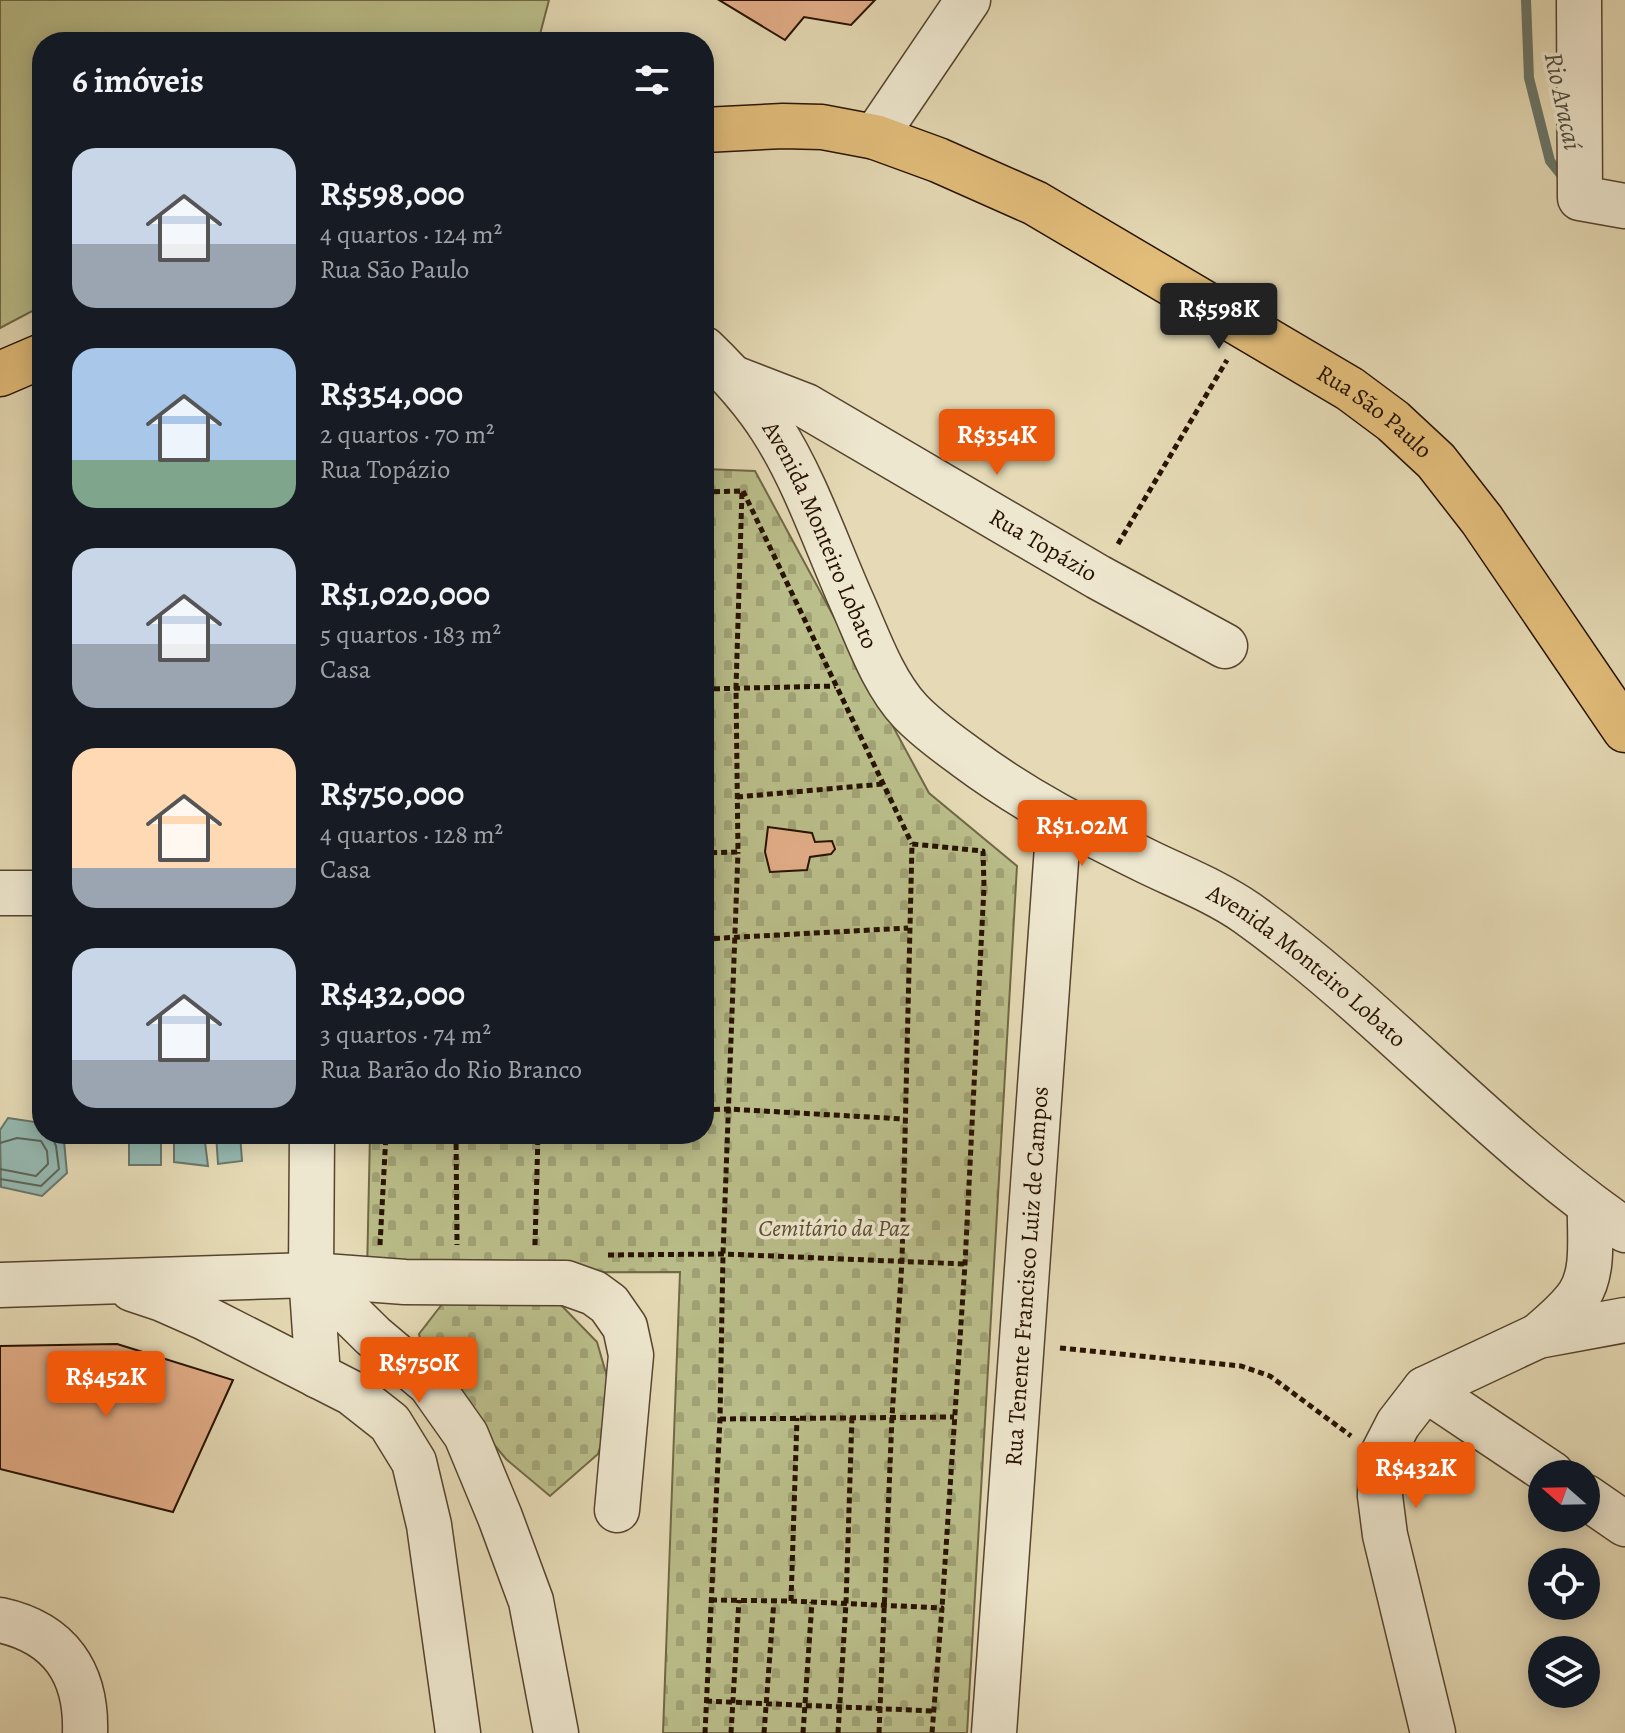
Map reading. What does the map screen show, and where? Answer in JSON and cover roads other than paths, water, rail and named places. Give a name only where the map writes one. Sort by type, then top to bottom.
[{"type":"main road","name":"Rua São Paulo","points":[[714,129],[822,127],[875,137],[938,160],[1035,203],[1350,389],[1393,421],[1436,461],[1482,520],[1625,730]]},
{"type":"main road","points":[[0,374],[32,360]]},
{"type":"street","points":[[875,137],[968,0]]},
{"type":"street","points":[[1579,0],[1580,198],[1625,206]]},
{"type":"street","name":"Avenida Monteiro Lobato","points":[[714,358],[736,379],[773,430],[898,697],[941,739],[1059,819],[1243,910],[1290,945],[1497,1128],[1608,1218]]},
{"type":"street","name":"Rua Topázio","points":[[736,379],[806,406],[1098,577],[1225,646]]},
{"type":"street","name":"Rua Tenente Francisco Luiz de Campos","points":[[994,1733],[1059,819]]},
{"type":"street","points":[[0,893],[32,893]]},
{"type":"street","points":[[312,1144],[311,1275],[318,1376]]},
{"type":"street","points":[[1538,1336],[1578,1298],[1608,1218]]},
{"type":"street","points":[[311,1275],[373,1336],[430,1384],[466,1435],[531,1601],[556,1733]]},
{"type":"street","points":[[0,1285],[311,1275],[405,1282],[566,1283],[594,1293],[609,1304],[625,1327],[631,1355],[617,1510]]},
{"type":"street","points":[[114,1283],[205,1318],[352,1393],[390,1423],[414,1462],[429,1525],[458,1733]]},
{"type":"street","points":[[1433,1733],[1385,1535],[1380,1496],[1381,1457],[1398,1424],[1425,1389],[1538,1336],[1625,1320]]},
{"type":"street","points":[[1425,1389],[1531,1460]]},
{"type":"street","points":[[1600,1507],[1625,1524]]},
{"type":"street","points":[[0,1620],[22,1625],[46,1637],[71,1663],[86,1708],[85,1733]]},
{"type":"water","points":[[8,1118],[32,1122],[32,1144],[64,1144],[67,1173],[42,1196],[1,1187],[0,1130]]},
{"type":"water","points":[[129,1144],[161,1144],[161,1165],[129,1165]]},
{"type":"water","points":[[174,1144],[205,1144],[208,1166],[174,1162]]},
{"type":"water","points":[[217,1144],[241,1144],[242,1161],[218,1164]]},
{"type":"waterway","name":"Rio Aracaí","points":[[1526,0],[1529,78],[1550,161],[1566,181]]},
{"type":"park label","name":"Cemitário da Paz","points":[[834,1228]]}]
